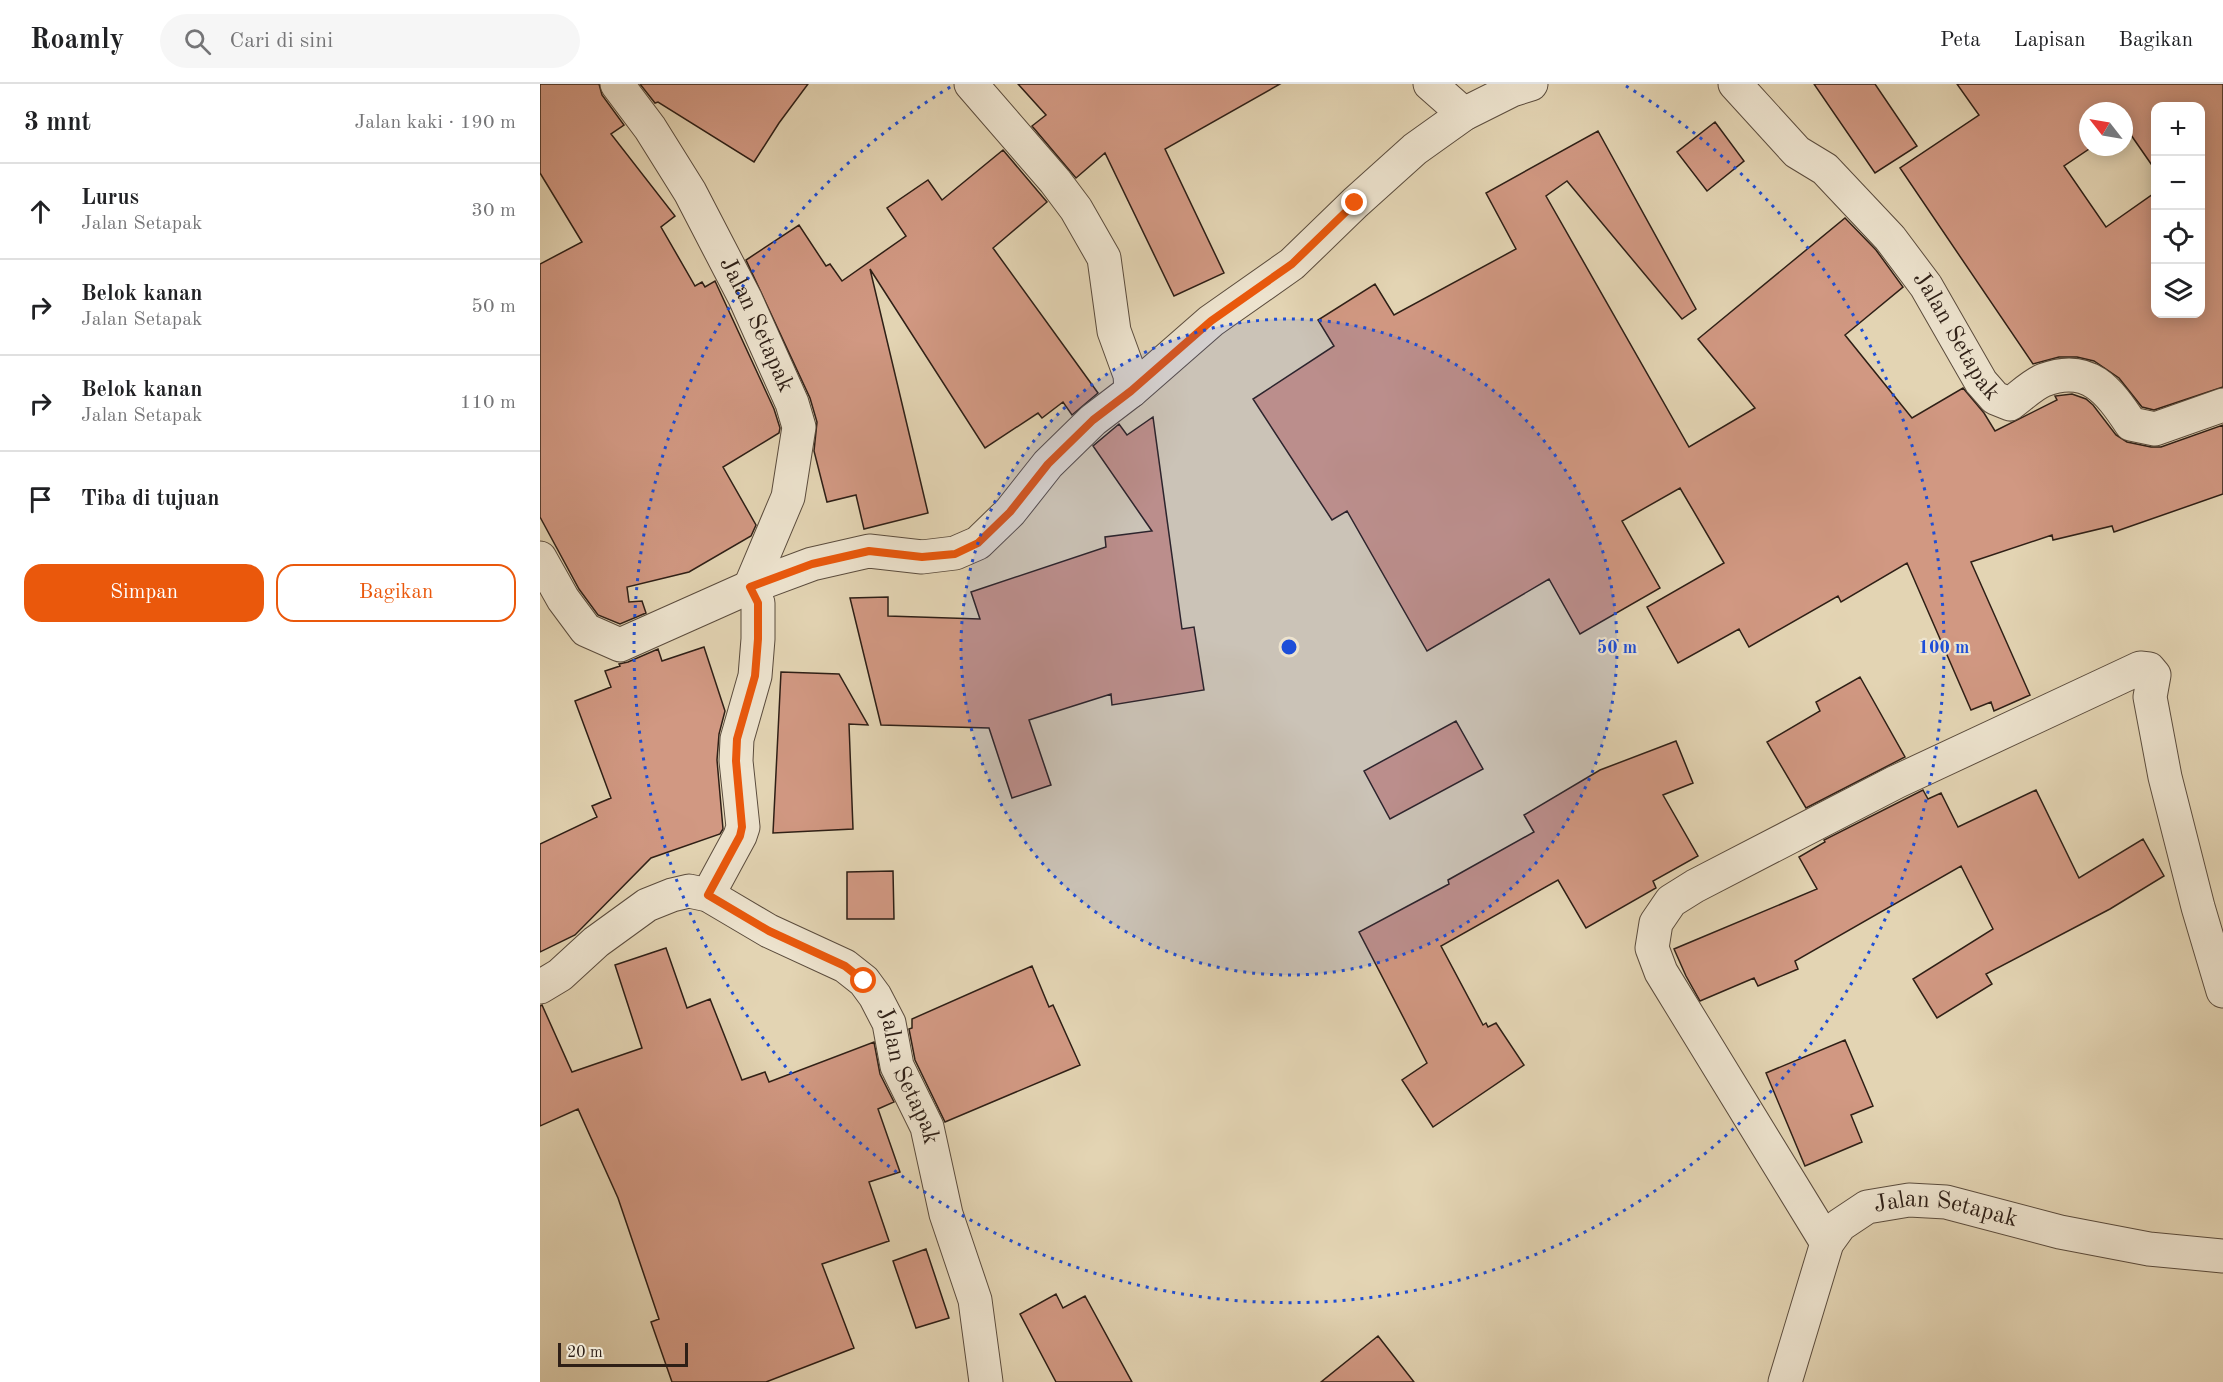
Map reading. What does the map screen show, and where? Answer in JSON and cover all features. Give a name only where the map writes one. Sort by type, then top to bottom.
[{"type":"street","name":"Jalan Setapak","points":[[618,84],[650,128],[690,192],[745,298],[792,403],[799,427],[788,497],[750,587]]},
{"type":"street","points":[[971,84],[1055,181],[1076,209],[1104,258],[1114,332],[1130,375],[1131,391]]},
{"type":"street","points":[[1430,84],[1464,114]]},
{"type":"street","points":[[540,558],[563,599],[586,630],[620,645],[750,587],[812,564],[869,551],[922,557],[955,554],[978,543],[1010,512],[1048,464],[1093,420],[1131,391],[1211,321],[1292,264],[1415,149],[1464,114],[1512,90],[1531,84]]},
{"type":"street","name":"Jalan Setapak","points":[[1735,84],[1797,152],[1825,169],[1890,238],[1926,286],[1981,382],[1995,398],[2010,404],[2043,380],[2070,374],[2084,376],[2104,387],[2131,424],[2155,429],[2223,405]]},
{"type":"street","points":[[540,987],[560,975],[596,942],[647,905],[689,891],[708,895],[740,836],[742,827],[736,761],[737,739],[755,676],[758,639],[758,603],[750,587]]},
{"type":"street","points":[[1827,1243],[1661,972],[1652,948],[1656,923],[1671,901],[1695,886],[1896,782],[2140,668],[2149,669],[2154,675],[2150,697],[2165,777],[2198,907],[2223,992]]},
{"type":"street","name":"Jalan Setapak","points":[[708,895],[769,931],[845,966],[864,981],[875,996],[889,1023],[897,1066],[927,1127],[946,1214],[975,1300],[986,1382]]},
{"type":"street","name":"Jalan Setapak","points":[[1785,1382],[1827,1243],[1840,1225],[1867,1207],[1909,1200],[1946,1202],[2060,1232],[2149,1249],[2223,1256]]},
{"type":"building","points":[[540,84],[599,84],[602,95],[624,125],[611,134],[675,216],[661,227],[695,286],[702,282],[705,287],[715,281],[774,409],[780,428],[779,433],[723,467],[756,525],[751,536],[689,572],[627,587],[629,602],[642,601],[646,613],[620,624],[598,615],[579,589],[540,517],[540,264],[582,242],[540,173]]},
{"type":"building","points":[[640,84],[808,84],[754,162],[658,102],[655,103]]},
{"type":"building","points":[[1018,84],[1280,84],[1165,149],[1224,273],[1174,296],[1105,153],[1076,178],[1032,126],[1046,115]]},
{"type":"building","points":[[1814,84],[1875,84],[1917,146],[1875,173]]},
{"type":"building","points":[[1957,84],[2223,84],[2223,387],[2154,410],[2142,407],[2119,378],[2094,361],[2077,357],[2059,357],[2033,364],[1900,168],[1979,115]]},
{"type":"building","points":[[1715,122],[1744,161],[1707,191],[1677,152]]},
{"type":"building","points":[[1598,131],[1696,309],[1682,319],[1567,181],[1546,196],[1689,447],[1755,408],[1698,339],[1845,218],[1876,250],[1903,287],[1845,335],[1912,418],[1963,388],[1984,413],[1995,431],[2057,400],[2055,396],[2072,394],[2086,399],[2093,405],[2116,435],[2127,442],[2151,447],[2161,447],[2223,425],[2223,494],[2114,532],[2112,526],[2053,540],[2052,535],[1971,562],[2030,695],[1994,711],[1991,702],[1971,710],[1907,563],[1841,602],[1838,596],[1749,647],[1739,629],[1678,663],[1647,607],[1724,563],[1680,488],[1622,521],[1660,588],[1580,634],[1549,579],[1427,651],[1347,511],[1332,520],[1253,399],[1334,346],[1318,320],[1375,284],[1394,315],[1516,249],[1486,193]]},
{"type":"building","points":[[1003,150],[1047,202],[993,248],[1098,393],[1072,415],[1063,402],[1042,418],[1038,413],[985,448],[870,269],[928,513],[864,529],[856,495],[827,502],[814,451],[817,422],[810,398],[746,260],[799,225],[826,266],[830,264],[842,281],[906,236],[887,208],[928,180],[942,200]]},
{"type":"building","points":[[1153,417],[1182,629],[1194,627],[1204,690],[1112,705],[1111,694],[1029,720],[1051,785],[1012,798],[989,728],[881,725],[850,598],[888,597],[888,616],[980,619],[971,592],[1106,547],[1105,537],[1152,531],[1093,446],[1119,424],[1127,435]]},
{"type":"building","points":[[704,647],[725,711],[719,734],[717,760],[723,829],[720,834],[651,858],[575,935],[540,952],[540,844],[597,817],[592,806],[611,798],[575,701],[611,687],[605,671],[620,666],[619,664],[658,649],[662,661]]},
{"type":"building","points":[[781,672],[839,674],[868,725],[849,724],[853,829],[773,833]]},
{"type":"building","points":[[1860,677],[1905,757],[1806,808],[1767,742],[1820,711],[1816,702]]},
{"type":"building","points":[[1456,721],[1483,769],[1390,819],[1364,771]]},
{"type":"building","points":[[1676,741],[1693,783],[1663,795],[1698,856],[1653,881],[1656,888],[1586,928],[1558,880],[1441,946],[1483,1025],[1486,1023],[1488,1027],[1496,1023],[1524,1065],[1433,1127],[1402,1080],[1427,1063],[1359,932],[1449,884],[1448,880],[1534,832],[1524,815],[1600,770]]},
{"type":"building","points":[[1923,790],[1928,799],[1941,793],[1958,827],[2036,790],[2079,878],[2143,839],[2164,876],[2110,909],[1986,974],[1992,984],[1937,1018],[1913,979],[1993,929],[1961,866],[1795,961],[1798,969],[1758,986],[1754,978],[1700,1001],[1674,949],[1817,889],[1799,857],[1825,842],[1824,840]]},
{"type":"building","points":[[893,871],[894,919],[847,919],[847,872]]},
{"type":"building","points":[[666,948],[687,1008],[710,999],[742,1080],[765,1072],[769,1082],[874,1042],[880,1074],[894,1102],[878,1109],[900,1172],[869,1182],[889,1241],[822,1264],[854,1348],[766,1382],[672,1382],[651,1322],[659,1319],[618,1198],[578,1109],[540,1126],[540,1006],[542,1005],[572,1072],[642,1048],[615,965]]},
{"type":"building","points":[[1032,966],[1049,1007],[1053,1005],[1080,1065],[945,1122],[915,1060],[909,1029],[912,1028],[912,1019]]},
{"type":"building","points":[[1845,1040],[1873,1106],[1851,1115],[1862,1142],[1805,1166],[1766,1073]]},
{"type":"building","points":[[926,1249],[949,1318],[916,1328],[893,1261]]},
{"type":"building","points":[[1056,1294],[1063,1308],[1085,1296],[1132,1382],[1056,1382],[1020,1314]]},
{"type":"building","points":[[1378,1336],[1414,1382],[1321,1382]]},
{"type":"route","points":[[864,981],[845,966],[769,931],[708,895],[740,836],[742,827],[736,761],[737,739],[755,676],[758,639],[758,603],[750,587],[812,564],[869,551],[922,557],[955,554],[978,543],[1010,512],[1048,464],[1093,420],[1131,391],[1211,321],[1292,264],[1355,203]]}]
